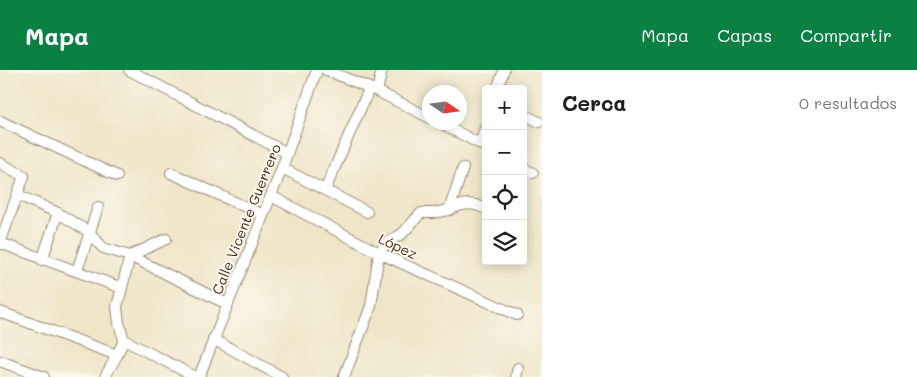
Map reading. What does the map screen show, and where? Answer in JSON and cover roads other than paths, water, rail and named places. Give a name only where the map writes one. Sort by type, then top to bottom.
[{"type":"street","name":"Calle Vicente Guerrero","points":[[198,377],[282,168],[318,70]]},
{"type":"street","points":[[326,70],[422,114]]},
{"type":"street","points":[[326,190],[382,70]]},
{"type":"street","points":[[498,85],[504,70]]},
{"type":"street","points":[[132,71],[287,153]]},
{"type":"street","points":[[527,116],[539,122]]},
{"type":"street","points":[[0,121],[117,176]]},
{"type":"street","points":[[453,130],[482,145]]},
{"type":"street","points":[[0,163],[24,176],[0,243],[122,288]]},
{"type":"street","points":[[282,168],[368,212]]},
{"type":"street","points":[[449,210],[463,168]]},
{"type":"street","points":[[171,173],[263,215]]},
{"type":"street","points":[[18,195],[58,213],[89,232],[103,248],[130,256],[227,304]]},
{"type":"street","name":"López","points":[[271,196],[379,253],[517,315]]},
{"type":"street","points":[[348,376],[371,306],[379,253],[386,243],[402,234],[421,213],[449,210],[462,204],[477,204],[482,207]]},
{"type":"street","points":[[77,271],[98,207]]},
{"type":"street","points":[[42,260],[58,213]]},
{"type":"street","points":[[130,256],[166,239]]},
{"type":"street","points":[[105,377],[118,355],[124,340],[117,307],[130,256]]},
{"type":"street","points":[[0,312],[118,355]]},
{"type":"street","points":[[213,339],[282,377]]},
{"type":"street","points":[[124,340],[198,377]]},
{"type":"street","points":[[0,362],[44,377]]}]
